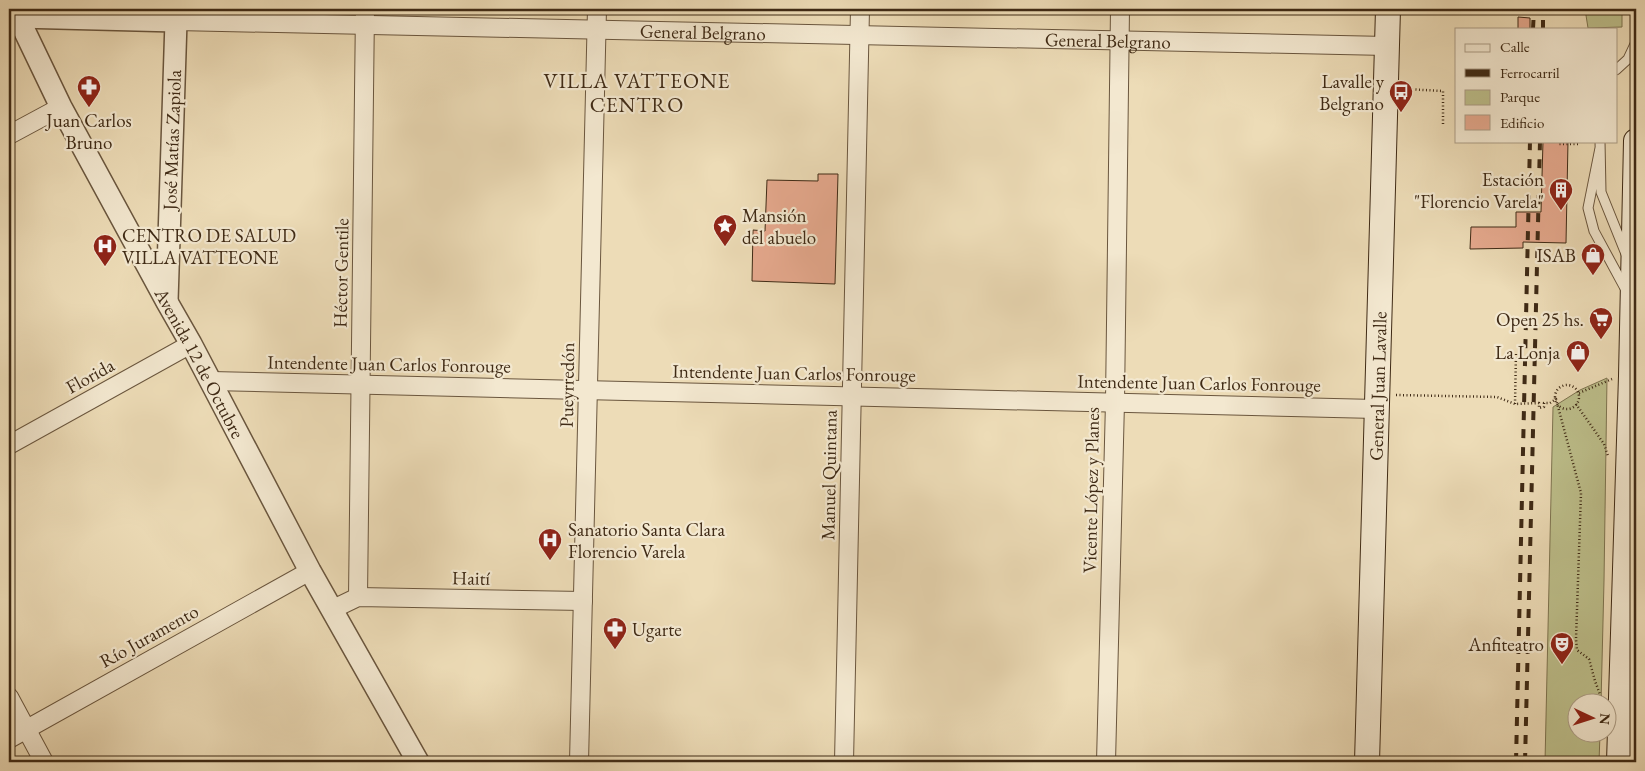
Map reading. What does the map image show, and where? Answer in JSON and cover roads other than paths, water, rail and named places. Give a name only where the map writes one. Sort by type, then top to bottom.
[{"type":"main road","name":"General Juan Lavalle","points":[[1366,762],[1388,9]]},
{"type":"main road","points":[[1619,762],[1629,720],[1636,141]]},
{"type":"street","name":"Pueyrredón","points":[[579,762],[598,9]]},
{"type":"street","name":"Manuel Quintana","points":[[844,762],[860,9]]},
{"type":"street","name":"Vicente López y Planes","points":[[1106,762],[1120,9]]},
{"type":"street","name":"General Belgrano","points":[[16,13],[365,17],[597,30],[1387,46]]},
{"type":"street","name":"Avenida 12 de Octubre","points":[[16,13],[62,107],[211,381],[310,571],[418,762]]},
{"type":"street","name":"José Matías Zapiola","points":[[167,302],[176,15]]},
{"type":"street","name":"Héctor Gentile","points":[[358,597],[365,17]]},
{"type":"street","points":[[9,136],[62,107]]},
{"type":"street","name":"Florida","points":[[9,445],[191,344]]},
{"type":"street","name":"Intendente Juan Carlos Fonrouge","points":[[211,381],[1376,409]]},
{"type":"street","name":"Río Juramento","points":[[9,739],[310,571]]},
{"type":"street","points":[[332,610],[358,597]]},
{"type":"street","name":"Haití","points":[[358,597],[583,601]]},
{"type":"street","points":[[9,697],[44,762]]},
{"type":"lane","points":[[1618,68],[1628,59],[1636,42]]},
{"type":"lane","points":[[1600,144],[1601,192],[1634,272]]},
{"type":"lane","points":[[1600,144],[1588,208],[1594,231],[1633,304]]},
{"type":"railway","points":[[1533,28],[1534,9]]},
{"type":"railway","points":[[1543,9],[1543,28]]},
{"type":"railway","points":[[1516,762],[1530,142]]},
{"type":"railway","points":[[1525,762],[1540,142]]},
{"type":"place","name":"Juan Carlos Bruno","points":[[89,108]]},
{"type":"place","name":"Lavalle y Belgrano","points":[[1401,113]]},
{"type":"place","name":"Estación \"Florencio Varela\"","points":[[1561,211]]},
{"type":"place","name":"Mansión del abuelo","points":[[725,247]]},
{"type":"place","name":"CENTRO DE SALUD VILLA VATTEONE","points":[[105,267]]},
{"type":"place","name":"ISAB","points":[[1593,276]]},
{"type":"place","name":"Open 25 hs.","points":[[1601,340]]},
{"type":"place","name":"La Lonja","points":[[1578,373]]},
{"type":"place","name":"Sanatorio Santa Clara Florencio Varela","points":[[550,561]]},
{"type":"place","name":"Ugarte","points":[[615,650]]},
{"type":"place","name":"Anfiteatro","points":[[1562,665]]},
{"type":"district","name":"VILLA VATTEONE CENTRO","points":[[637,92]]}]
